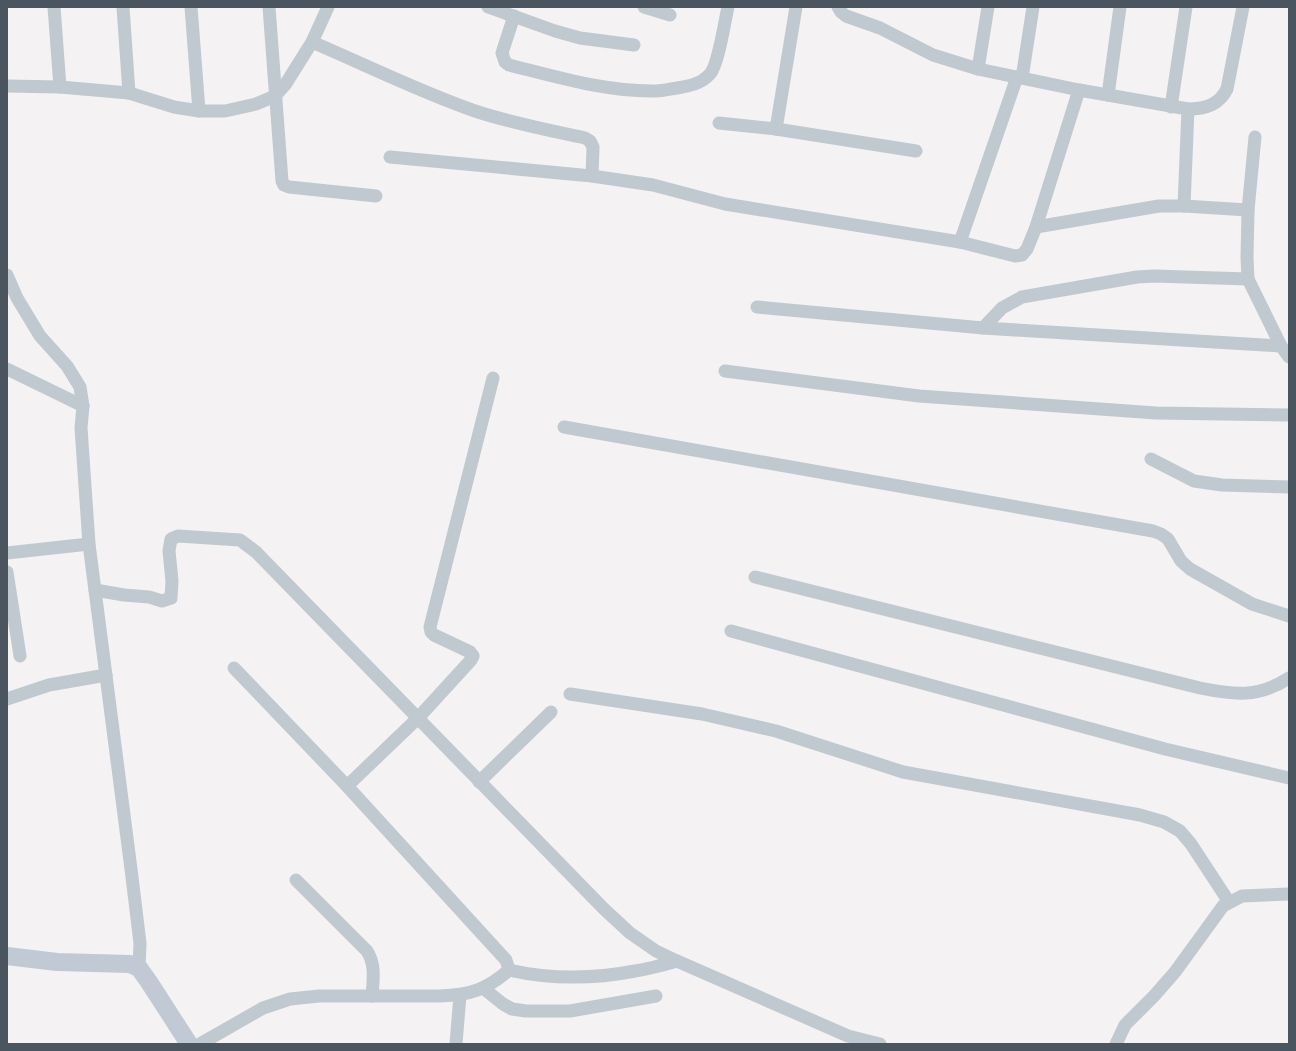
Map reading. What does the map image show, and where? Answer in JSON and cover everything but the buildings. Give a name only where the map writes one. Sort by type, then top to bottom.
[{"type":"street","points":[[54,7],[60,86]]},
{"type":"street","points":[[123,7],[129,93]]},
{"type":"street","points":[[191,7],[199,111]]},
{"type":"street","points":[[269,7],[282,181],[284,185],[288,187],[376,196]]},
{"type":"street","points":[[7,86],[60,86],[129,93],[174,107],[199,111],[225,111],[256,104],[275,96],[285,85],[312,42],[328,7]]},
{"type":"street","points":[[488,7],[555,31],[580,38],[634,45]]},
{"type":"street","points":[[644,7],[670,15]]},
{"type":"street","points":[[514,16],[502,53],[505,62],[509,65],[586,84],[617,89],[657,91],[692,85],[711,74],[716,64],[728,7]]},
{"type":"street","points":[[776,129],[796,7]]},
{"type":"street","points":[[838,7],[846,16],[880,28],[932,55],[978,69],[1079,90],[1188,109],[1208,107],[1216,103],[1224,96],[1228,89],[1242,7]]},
{"type":"street","points":[[978,69],[988,7]]},
{"type":"street","points":[[960,242],[1019,77],[1033,7]]},
{"type":"street","points":[[1108,95],[1120,7]]},
{"type":"street","points":[[1171,107],[1186,7]]},
{"type":"street","points":[[312,42],[433,94],[475,110],[521,124],[585,138],[590,141],[593,147],[592,176]]},
{"type":"street","points":[[390,157],[592,176],[653,185],[725,204],[960,242],[1015,256],[1022,254],[1026,249],[1036,227],[1079,90]]},
{"type":"street","points":[[1184,206],[1188,109]]},
{"type":"street","points":[[719,123],[776,129],[916,151]]},
{"type":"street","points":[[1255,137],[1248,210],[1248,279],[1281,346],[1289,357]]},
{"type":"street","points":[[1036,227],[1159,206],[1248,210]]},
{"type":"street","points":[[7,275],[17,298],[40,336],[67,366],[80,387],[83,406],[82,428],[89,544],[140,943],[139,968]]},
{"type":"street","points":[[983,328],[1002,308],[1022,297],[1137,277],[1154,276],[1248,279]]},
{"type":"street","points":[[757,307],[983,328],[1281,346]]},
{"type":"street","points":[[7,369],[83,406]]},
{"type":"street","points":[[725,371],[919,396],[1156,413],[1289,415]]},
{"type":"street","points":[[347,786],[418,718],[473,656],[470,652],[434,636],[431,632],[430,626],[493,378]]},
{"type":"street","points":[[564,427],[1153,531],[1168,539],[1181,561],[1190,569],[1252,604],[1289,616]]},
{"type":"street","points":[[1150,459],[1194,481],[1222,485],[1289,487]]},
{"type":"street","points":[[95,590],[124,595],[149,597],[162,601],[171,598],[172,581],[169,551],[171,539],[178,536],[240,540],[256,552],[604,910],[630,933],[656,951],[847,1040],[880,1044]]},
{"type":"street","points":[[7,553],[89,544]]},
{"type":"street","points":[[7,572],[8,587],[20,656]]},
{"type":"street","points":[[755,577],[1226,694],[1243,694],[1260,691],[1280,684],[1289,678]]},
{"type":"street","points":[[731,632],[1165,749],[1289,778]]},
{"type":"street","points":[[234,668],[347,786],[506,960],[509,970]]},
{"type":"street","points":[[7,699],[50,685],[106,675]]},
{"type":"street","points":[[570,694],[702,714],[776,731],[903,772],[1140,815],[1164,822],[1180,830],[1191,844],[1229,902]]},
{"type":"street","points":[[479,782],[551,712]]},
{"type":"street","points":[[296,880],[367,951],[372,959],[373,967],[372,996]]},
{"type":"street","points":[[1116,1044],[1126,1025],[1175,972],[1223,906],[1242,896],[1284,893],[1289,894]]},
{"type":"street","points":[[7,956],[57,962],[130,964],[139,968],[150,982],[189,1044]]},
{"type":"street","points":[[200,1044],[263,1008],[290,999],[319,996],[460,995],[483,988],[509,970],[528,974],[555,976],[594,976],[634,971],[677,961]]},
{"type":"street","points":[[483,988],[503,1004],[512,1009],[526,1011],[570,1011],[656,996]]},
{"type":"street","points":[[456,1044],[460,995]]}]
